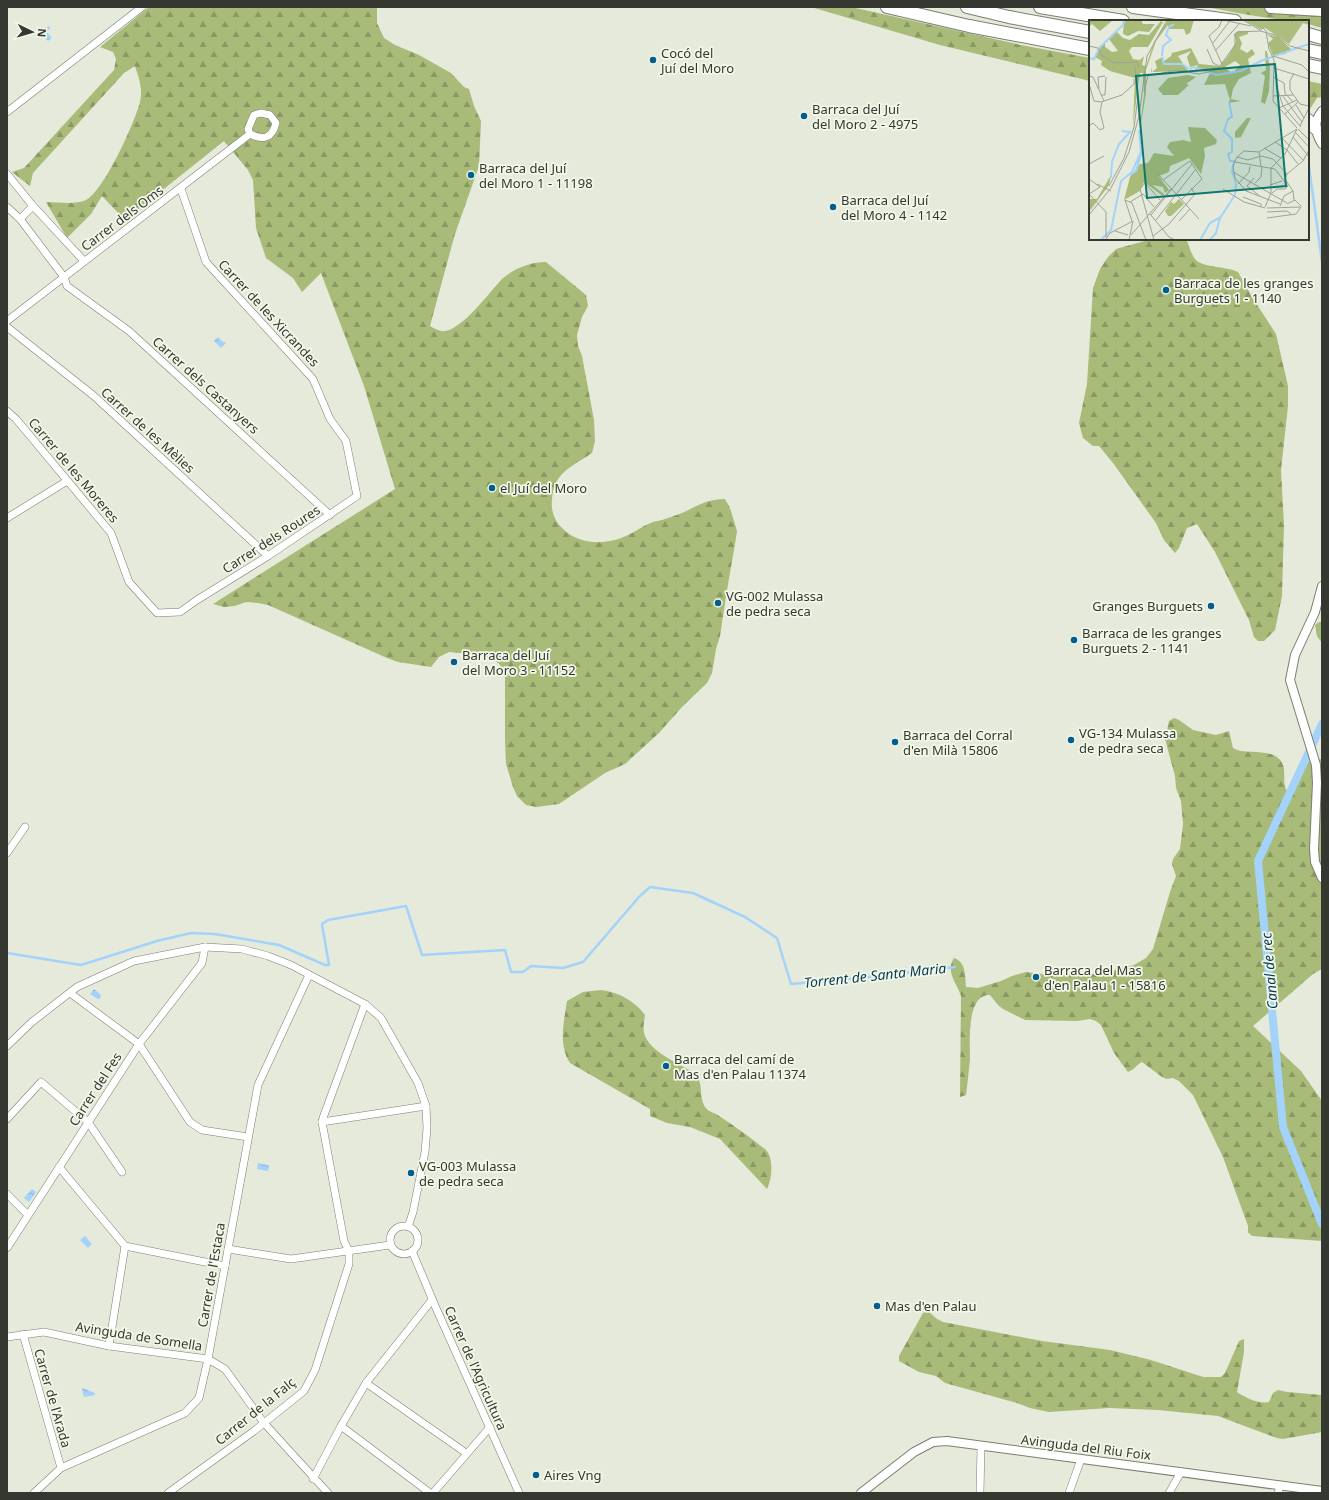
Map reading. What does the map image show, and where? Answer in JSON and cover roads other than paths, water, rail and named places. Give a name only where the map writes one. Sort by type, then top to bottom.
[{"type":"highway","points":[[887,7],[969,26],[1089,49]]},
{"type":"highway","points":[[967,7],[1009,17],[1089,32]]},
{"type":"highway","points":[[1040,7],[1117,20]]},
{"type":"highway","points":[[1134,7],[1228,20]]},
{"type":"highway","points":[[1271,7],[1322,10]]},
{"type":"highway","points":[[1309,34],[1322,38]]},
{"type":"highway","points":[[1309,50],[1322,53]]},
{"type":"highway","points":[[1309,65],[1322,68]]},
{"type":"highway","points":[[1309,72],[1322,75]]},
{"type":"street","points":[[7,112],[142,7]]},
{"type":"street","points":[[1322,112],[1317,121],[1312,124],[1322,144]]},
{"type":"street","name":"Carrer dels Oms","points":[[7,321],[84,261],[181,189],[250,134]]},
{"type":"street","points":[[7,174],[33,206],[84,261]]},
{"type":"street","name":"Carrer de les Xicrandes","points":[[181,189],[206,262],[313,378],[330,419],[346,441],[357,496]]},
{"type":"street","points":[[20,219],[33,206]]},
{"type":"street","name":"Carrer dels Castanyers","points":[[7,207],[20,219],[64,277],[68,286],[129,331],[330,515]]},
{"type":"street","name":"Carrer de les Mèlies","points":[[7,327],[94,396],[268,556]]},
{"type":"street","name":"Carrer de les Moreres","points":[[7,411],[16,419],[111,533],[129,582],[157,613],[180,612],[197,600]]},
{"type":"street","points":[[7,518],[67,481]]},
{"type":"street","name":"Carrer dels Roures","points":[[197,600],[268,556],[357,496]]},
{"type":"street","points":[[1322,586],[1315,612],[1295,655],[1290,680],[1316,765],[1317,783],[1314,849],[1315,862],[1322,878]]},
{"type":"street","points":[[7,853],[25,827]]},
{"type":"street","points":[[7,1046],[32,1022],[70,992],[101,975],[134,961],[206,947],[242,949],[268,956],[291,965],[365,1004],[381,1018],[418,1083],[426,1106],[428,1128],[425,1152],[413,1212],[408,1227]]},
{"type":"street","name":"Carrer del Fes","points":[[7,1248],[139,1044],[202,963],[206,947]]},
{"type":"street","name":"Carrer de l'Estaca","points":[[34,1493],[61,1468],[185,1413],[199,1398],[208,1359],[258,1085],[309,975]]},
{"type":"street","points":[[70,992],[139,1044],[190,1122],[202,1130],[248,1138]]},
{"type":"street","points":[[349,1251],[344,1241],[322,1122],[335,1082],[365,1004]]},
{"type":"street","points":[[7,1119],[41,1082],[88,1122],[122,1172]]},
{"type":"street","points":[[322,1122],[426,1106]]},
{"type":"street","points":[[59,1167],[125,1246],[225,1266]]},
{"type":"street","points":[[7,1194],[28,1216]]},
{"type":"street","points":[[400,1227],[408,1227],[415,1232],[418,1237],[418,1242],[416,1248],[412,1251],[405,1254],[400,1254],[390,1245],[390,1237],[394,1230],[400,1227]]},
{"type":"street","points":[[228,1249],[291,1259],[390,1245]]},
{"type":"street","points":[[109,1346],[125,1246]]},
{"type":"street","name":"Carrer de la Falç","points":[[168,1493],[264,1423],[304,1391],[315,1370],[349,1264],[349,1251]]},
{"type":"street","name":"Carrer de l'Agricultura","points":[[412,1251],[432,1300],[519,1493]]},
{"type":"street","points":[[314,1479],[341,1426],[366,1382],[432,1300]]},
{"type":"street","name":"Avinguda de Somella","points":[[7,1337],[44,1332],[109,1346],[208,1359],[225,1368],[264,1423],[328,1493]]},
{"type":"street","name":"Carrer de l'Arada","points":[[23,1334],[61,1468]]},
{"type":"street","points":[[366,1382],[466,1453]]},
{"type":"street","points":[[341,1426],[432,1493],[490,1427]]},
{"type":"street","name":"Avinguda del Riu Foix","points":[[861,1493],[914,1452],[933,1442],[947,1441],[1181,1472],[1279,1490],[1322,1491]]},
{"type":"street","points":[[980,1446],[980,1493]]},
{"type":"street","points":[[1068,1493],[1081,1459]]},
{"type":"street","points":[[1169,1493],[1181,1472]]},
{"type":"water","points":[[49,26],[50,28],[47,32],[52,38],[48,41],[41,32]]},
{"type":"water","points":[[218,337],[226,343],[221,348],[214,341]]},
{"type":"water","points":[[94,989],[101,995],[100,999],[90,994]]},
{"type":"water","points":[[258,1163],[269,1165],[268,1171],[257,1169]]},
{"type":"water","points":[[32,1189],[36,1192],[29,1202],[24,1198]]},
{"type":"water","points":[[85,1236],[92,1244],[88,1248],[80,1240]]},
{"type":"water","points":[[83,1388],[95,1393],[95,1395],[84,1397]]},
{"type":"waterway","points":[[1309,166],[1322,262]]},
{"type":"waterway","name":"Canal de rec","points":[[1322,724],[1258,861],[1283,1127],[1322,1224]]},
{"type":"waterway","name":"Torrent de Santa Maria","points":[[7,953],[81,965],[157,941],[191,933],[215,934],[279,945],[325,965],[329,965],[322,924],[328,920],[406,906],[422,955],[505,950],[511,972],[523,972],[531,966],[563,968],[583,962],[639,897],[650,887],[693,893],[745,917],[777,938],[791,984],[955,967]]},
{"type":"place","name":"Cocó del Juí del Moro","points":[[653,60]]},
{"type":"place","name":"Barraca del Juí del Moro 2 - 4975","points":[[804,116]]},
{"type":"place","name":"Barraca del Juí del Moro 1 - 11198","points":[[471,175]]},
{"type":"place","name":"Barraca del Juí del Moro 4 - 1142","points":[[833,207]]},
{"type":"place","name":"Barraca de les granges Burguets 1 - 1140","points":[[1166,290]]},
{"type":"place","name":"el Juí del Moro","points":[[492,488]]},
{"type":"place","name":"VG-002 Mulassa de pedra seca","points":[[718,603]]},
{"type":"place","name":"Granges Burguets","points":[[1211,606]]},
{"type":"place","name":"Barraca de les granges Burguets 2 - 1141","points":[[1074,640]]},
{"type":"place","name":"Barraca del Juí del Moro 3 - 11152","points":[[454,662]]},
{"type":"place","name":"VG-134 Mulassa de pedra seca","points":[[1071,740]]},
{"type":"place","name":"Barraca del Corral d'en Milà 15806","points":[[895,742]]},
{"type":"place","name":"Barraca del Mas d'en Palau 1 - 15816","points":[[1036,977]]},
{"type":"place","name":"Barraca del camí de Mas d'en Palau 11374","points":[[666,1066]]},
{"type":"place","name":"VG-003 Mulassa de pedra seca","points":[[411,1173]]},
{"type":"place","name":"Mas d'en Palau","points":[[877,1306]]},
{"type":"place","name":"Aires Vng","points":[[536,1475]]}]
